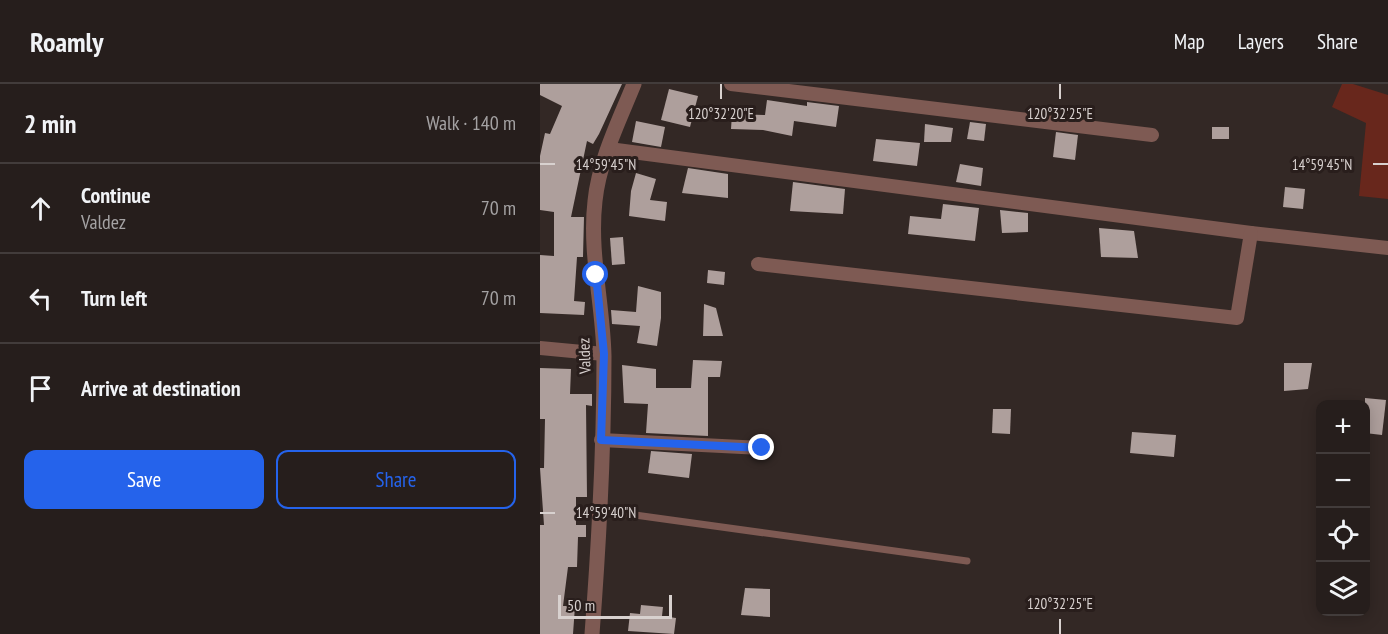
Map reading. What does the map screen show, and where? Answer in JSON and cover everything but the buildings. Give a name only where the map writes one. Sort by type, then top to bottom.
[{"type":"street","name":"Valdez","points":[[592,634],[604,354],[593,229],[598,182],[634,84]]},
{"type":"street","points":[[731,84],[1152,135]]},
{"type":"street","points":[[609,149],[1251,234],[1388,248]]},
{"type":"street","points":[[758,264],[1237,318],[1251,234]]},
{"type":"street","points":[[540,348],[604,354]]},
{"type":"street","points":[[601,440],[762,448]]},
{"type":"lane","points":[[599,510],[967,561]]},
{"type":"shaded area","points":[[1342,84],[1353,84],[1388,95],[1388,199],[1359,196],[1366,123],[1332,107]]},
{"type":"route","points":[[596,275],[604,354],[601,440],[762,448]]}]
